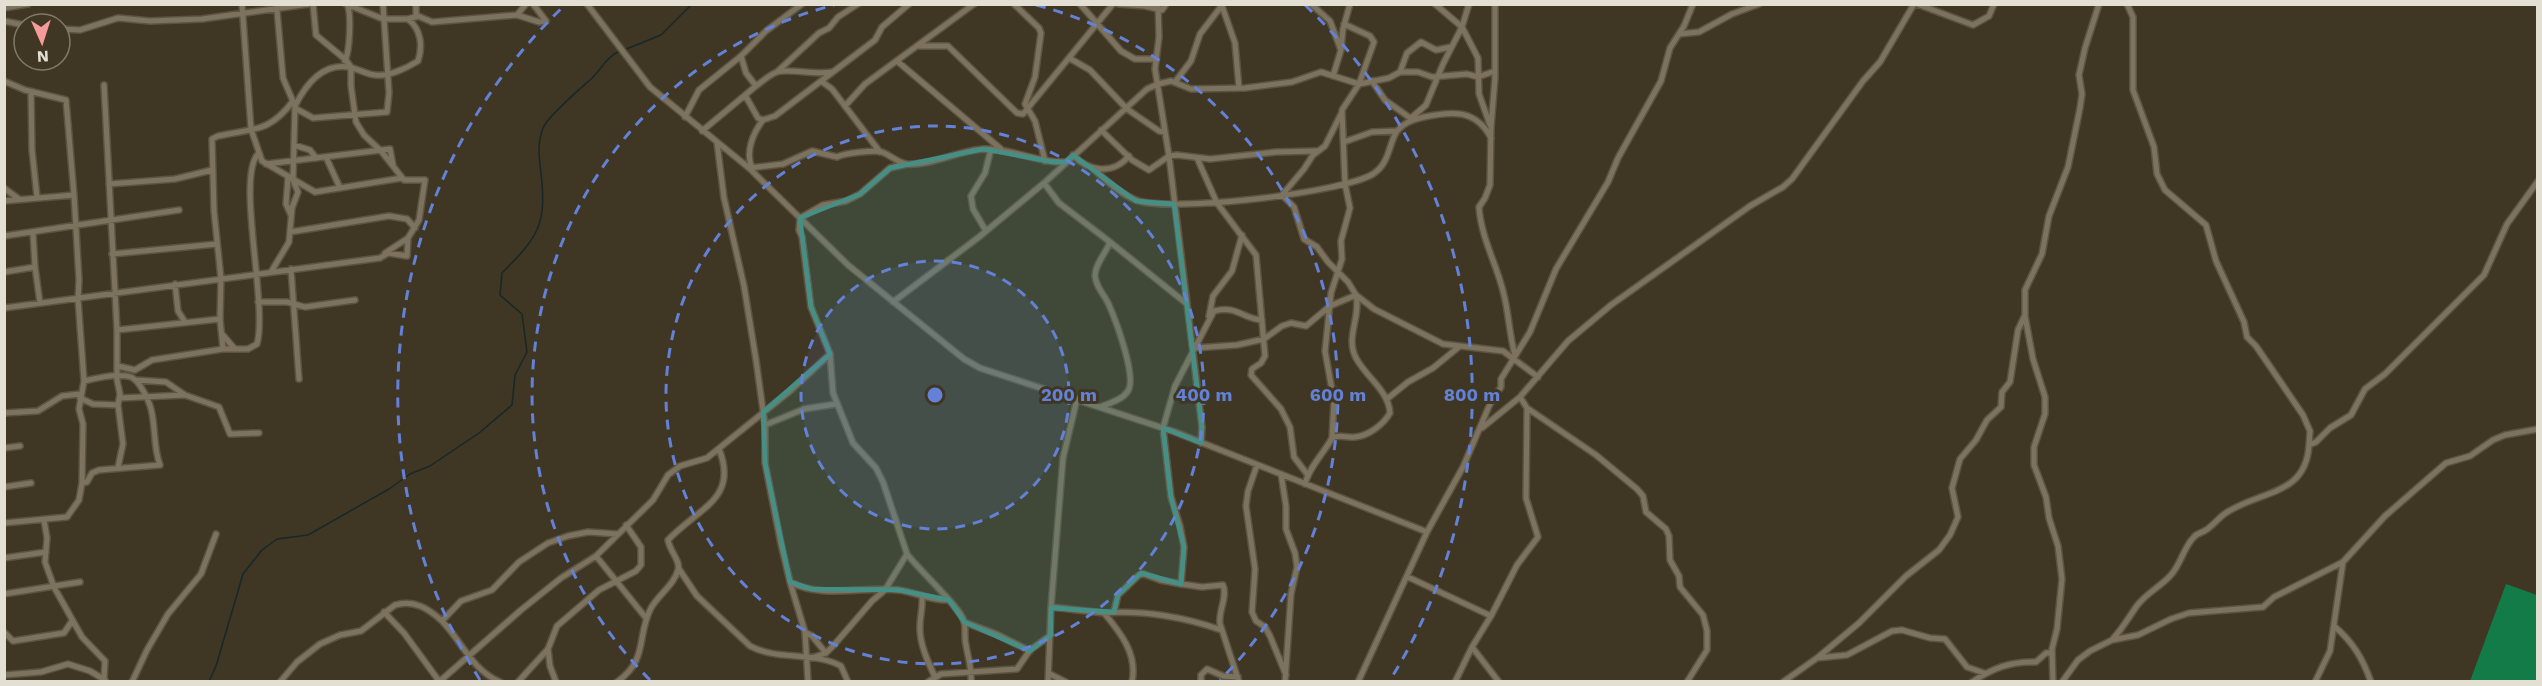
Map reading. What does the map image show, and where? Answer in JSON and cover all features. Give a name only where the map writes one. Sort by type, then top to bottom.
[{"type":"street","points":[[4,8],[28,4]]},
{"type":"street","points":[[242,4],[250,129],[258,154],[266,164],[314,192],[402,178]]},
{"type":"street","points":[[72,30],[80,30],[118,18],[150,21],[242,15],[267,8],[278,10],[311,4],[316,35],[346,60],[351,68],[354,116],[364,135],[407,182],[426,180],[419,220],[415,228],[408,238],[380,258]]},
{"type":"street","points":[[294,105],[313,118],[388,112],[384,4]]},
{"type":"street","points":[[416,4],[416,17]]},
{"type":"street","points":[[516,15],[526,4]]},
{"type":"street","points":[[347,5],[383,19],[416,17],[432,22],[516,15],[539,22],[546,21],[533,4]]},
{"type":"street","points":[[587,4],[650,87],[751,168],[848,265],[956,353],[980,368],[1163,428],[1427,532]]},
{"type":"street","points":[[685,117],[699,90],[802,4]]},
{"type":"street","points":[[702,131],[756,86],[777,72],[819,33],[829,28],[838,17],[858,4]]},
{"type":"street","points":[[751,168],[749,157],[755,129],[763,120],[775,116],[875,40],[882,27],[909,4]]},
{"type":"street","points":[[845,106],[865,84],[974,4]]},
{"type":"street","points":[[1014,4],[1041,33],[1035,77],[1025,104],[1035,121],[1045,161]]},
{"type":"street","points":[[1080,4],[1127,56],[1135,59],[1154,59]]},
{"type":"street","points":[[917,46],[948,46],[1017,113],[1023,114],[1113,4]]},
{"type":"street","points":[[1119,4],[1158,7],[1162,10],[1166,4]]},
{"type":"street","points":[[1311,4],[1330,21],[1341,50]]},
{"type":"street","points":[[1333,76],[1341,50],[1344,24],[1350,4]]},
{"type":"street","points":[[1436,4],[1462,27],[1478,58],[1482,107],[1491,127]]},
{"type":"street","points":[[1073,155],[1082,164],[1092,168],[1136,201],[1174,204],[1217,203],[1282,195],[1363,179],[1378,170],[1385,162],[1397,131],[1426,105],[1462,27],[1469,4]]},
{"type":"street","points":[[1495,4],[1495,71],[1490,185],[1479,207],[1480,223],[1503,291],[1514,356]]},
{"type":"street","points":[[1358,681],[1427,532],[1454,485],[1490,404],[1501,387],[1501,379],[1530,332],[1556,269],[1608,182],[1617,158],[1661,81],[1670,48],[1693,4]]},
{"type":"street","points":[[1679,34],[1699,32],[1726,16],[1759,4]]},
{"type":"street","points":[[1480,430],[1520,397],[1568,341],[1611,305],[1750,206],[1783,187],[1792,179],[1863,81],[1880,62],[1915,4],[1973,25],[1989,16],[1994,4]]},
{"type":"street","points":[[2053,681],[2052,653],[2062,579],[2058,546],[2049,518],[2046,497],[2034,465],[2034,447],[2045,414],[2045,397],[2032,359],[2025,316],[2025,290],[2042,254],[2049,216],[2066,173],[2075,141],[2082,94],[2079,75],[2099,4]]},
{"type":"street","points":[[2112,640],[2124,627],[2137,606],[2169,577],[2194,537],[2205,532],[2229,511],[2288,487],[2308,458],[2310,431],[2303,415],[2256,346],[2247,337],[2244,322],[2216,261],[2206,225],[2165,190],[2157,174],[2154,147],[2133,90],[2134,62],[2131,34],[2133,17],[2127,4]]},
{"type":"street","points":[[223,349],[212,139],[268,126],[294,105],[308,83],[321,72],[339,66],[346,60],[350,17],[347,5]]},
{"type":"street","points":[[1175,82],[1191,61],[1200,34],[1222,5]]},
{"type":"street","points":[[1222,5],[1235,42],[1239,88]]},
{"type":"street","points":[[1158,7],[1159,37],[1154,59],[1194,350],[1202,428],[1201,442]]},
{"type":"street","points":[[278,10],[283,78],[294,105],[294,160],[286,204],[291,214]]},
{"type":"street","points":[[339,66],[375,75],[400,70],[419,59],[420,38],[415,26],[408,19]]},
{"type":"street","points":[[1101,130],[1129,156],[1149,170],[1169,156],[1183,155],[1197,158],[1317,151],[1325,147],[1330,140],[1342,110],[1359,84],[1370,59],[1373,39],[1344,24]]},
{"type":"street","points":[[1400,72],[1407,53],[1420,42],[1436,50],[1451,47]]},
{"type":"street","points":[[741,56],[746,73],[756,86]]},
{"type":"street","points":[[1069,57],[1098,77],[1127,109],[1159,131],[1165,132]]},
{"type":"street","points":[[897,61],[1003,150]]},
{"type":"street","points":[[777,72],[783,70],[814,74],[833,71]]},
{"type":"street","points":[[893,302],[986,231],[1044,183],[1147,89],[1158,84],[1175,82],[1191,89],[1239,88],[1292,82],[1314,72],[1321,72],[1359,84],[1389,78],[1400,72],[1418,72],[1438,78],[1467,74],[1478,77],[1495,71]]},
{"type":"street","points":[[821,81],[832,89],[880,152]]},
{"type":"street","points":[[1372,81],[1385,100],[1412,119],[1449,111],[1462,114],[1481,125],[1491,138]]},
{"type":"street","points":[[4,523],[67,517],[79,500],[82,483],[83,424],[79,409],[84,381],[74,195],[66,100],[31,92],[5,82]]},
{"type":"street","points":[[104,85],[117,330],[117,376],[120,398],[118,405],[123,442],[118,467]]},
{"type":"street","points":[[31,92],[32,150],[37,197]]},
{"type":"street","points":[[745,95],[754,114],[763,120]]},
{"type":"street","points":[[1305,484],[1307,474],[1322,456],[1332,438],[1334,401],[1325,351],[1331,293],[1342,259],[1341,240],[1350,213],[1345,184],[1342,110]]},
{"type":"street","points":[[1344,142],[1372,132],[1397,131]]},
{"type":"street","points":[[717,143],[724,198],[744,286],[765,425],[765,463],[780,544],[805,632],[808,681]]},
{"type":"street","points":[[294,145],[309,150],[316,158]]},
{"type":"street","points":[[986,231],[973,209],[970,196],[985,173],[991,149]]},
{"type":"street","points":[[266,164],[391,150],[393,165]]},
{"type":"street","points":[[800,218],[823,205],[846,201],[860,194],[890,168],[968,151],[1003,150],[1045,161],[1065,162]]},
{"type":"street","points":[[751,168],[783,164],[812,151],[837,157],[845,153],[880,152],[908,164]]},
{"type":"street","points":[[1282,195],[1317,151]]},
{"type":"street","points":[[118,366],[135,370],[152,360],[223,349],[252,348],[256,344],[258,302],[251,176],[254,158],[258,154]]},
{"type":"street","points":[[1092,168],[1108,169],[1118,166],[1129,156]]},
{"type":"street","points":[[326,157],[340,188]]},
{"type":"street","points":[[1197,158],[1217,203],[1242,234],[1257,258],[1265,356],[1261,363],[1252,369],[1251,375],[1281,409],[1290,427],[1294,457],[1307,474]]},
{"type":"street","points":[[109,184],[175,179],[212,170]]},
{"type":"street","points":[[271,272],[285,250],[290,232],[291,214],[298,192],[291,178]]},
{"type":"street","points":[[2309,445],[2351,415],[2365,389],[2385,374],[2484,275],[2507,224],[2538,181]]},
{"type":"street","points":[[1044,183],[1059,203],[1187,304]]},
{"type":"street","points":[[4,188],[19,199]]},
{"type":"street","points":[[4,201],[74,195]]},
{"type":"street","points":[[1282,195],[1294,207],[1304,239],[1317,247],[1328,262],[1339,271],[1356,295],[1382,314],[1403,322],[1443,344],[1503,351],[1514,356],[1538,377]]},
{"type":"street","points":[[4,236],[179,210]]},
{"type":"street","points":[[290,232],[389,216],[407,219],[415,228]]},
{"type":"street","points":[[800,218],[799,230],[811,307],[830,354],[836,404],[853,443],[876,468],[883,482],[907,554],[949,600],[964,622],[965,644],[972,671],[971,681]]},
{"type":"street","points":[[33,233],[40,303]]},
{"type":"street","points":[[1181,584],[1184,547],[1171,497],[1163,428],[1175,386],[1209,317],[1213,296],[1232,271],[1242,234]]},
{"type":"street","points":[[4,308],[380,258],[388,253],[407,256],[408,238]]},
{"type":"street","points":[[1100,407],[1120,399],[1131,384],[1127,358],[1109,304],[1096,279],[1096,269],[1110,242]]},
{"type":"street","points":[[112,254],[217,244]]},
{"type":"street","points":[[4,272],[35,267]]},
{"type":"street","points":[[291,269],[299,379]]},
{"type":"street","points":[[175,284],[178,311],[185,322]]},
{"type":"street","points":[[1194,350],[1264,339],[1282,326],[1291,323],[1309,325],[1330,306],[1356,295]]},
{"type":"street","points":[[1332,438],[1338,435],[1358,437],[1376,429],[1389,416],[1387,399],[1355,357],[1352,339],[1358,315],[1356,295]]},
{"type":"street","points":[[258,302],[293,303],[305,308],[355,300]]},
{"type":"street","points":[[1209,317],[1214,312],[1231,309],[1251,319],[1262,320]]},
{"type":"street","points":[[1786,681],[1859,623],[1906,576],[1939,550],[1950,535],[1958,517],[1952,488],[1960,459],[1976,440],[1987,420],[2001,407],[2002,392],[2010,382],[2018,330],[2025,316]]},
{"type":"street","points":[[117,330],[220,319]]},
{"type":"street","points":[[221,332],[236,349]]},
{"type":"street","points":[[1387,399],[1408,382],[1433,369],[1450,352],[1460,346]]},
{"type":"street","points":[[384,612],[404,633],[441,681],[467,656],[561,578],[596,556],[659,494],[668,475],[680,466],[707,458],[830,354]]},
{"type":"street","points":[[82,483],[89,481],[93,472],[118,467],[132,469],[160,465],[151,409],[136,380],[130,376],[117,376],[84,381]]},
{"type":"street","points":[[136,380],[166,382],[185,394],[219,407],[230,434],[259,433]]},
{"type":"street","points":[[120,398],[185,394]]},
{"type":"street","points":[[4,413],[38,411],[62,396],[80,396],[93,404],[118,405]]},
{"type":"street","points":[[1520,397],[1527,408],[1590,451],[1637,489],[1643,496],[1646,512],[1666,530],[1669,536],[1670,560],[1679,576],[1680,587],[1703,615],[1707,631],[1707,650],[1687,681]]},
{"type":"street","points":[[1048,681],[1051,607],[1063,458],[1077,399]]},
{"type":"street","points":[[765,425],[786,414],[836,404]]},
{"type":"street","points":[[1455,681],[1517,565],[1538,540],[1526,498],[1527,408]]},
{"type":"street","points":[[2062,681],[2078,660],[2112,640],[2138,635],[2171,619],[2189,614],[2263,607],[2274,597],[2343,562],[2385,516],[2446,463],[2470,456],[2493,440],[2505,435],[2538,429]]},
{"type":"street","points":[[4,448],[20,447]]},
{"type":"street","points":[[719,449],[726,468],[723,490],[668,540],[670,551],[676,558],[679,569],[697,596],[750,646],[760,651],[808,658],[818,657],[841,666],[848,681]]},
{"type":"street","points":[[1257,465],[1248,491],[1246,506],[1256,568],[1252,612],[1256,621],[1265,627],[1270,636],[1285,678]]},
{"type":"street","points":[[1281,474],[1286,506],[1286,529],[1295,553],[1297,567],[1291,594],[1285,678]]},
{"type":"street","points":[[4,487],[31,483]]},
{"type":"street","points":[[44,520],[47,538],[45,562],[54,587],[82,637],[105,661],[105,680]]},
{"type":"street","points":[[518,681],[548,649],[557,626],[599,590],[636,571],[642,557],[638,540],[626,525]]},
{"type":"street","points":[[442,621],[461,601],[492,590],[519,562],[548,543],[588,532],[618,534]]},
{"type":"street","points":[[132,681],[168,615],[201,574],[216,534]]},
{"type":"street","points":[[4,558],[46,552]]},
{"type":"street","points":[[808,658],[826,652],[852,626],[872,601],[885,590],[907,554]]},
{"type":"street","points":[[596,556],[646,618]]},
{"type":"street","points":[[2315,681],[2330,651],[2343,562]]},
{"type":"street","points":[[617,681],[628,675],[640,652],[646,618],[657,598],[674,581],[679,569]]},
{"type":"street","points":[[1114,612],[1118,595],[1138,575],[1144,574],[1181,584],[1223,585],[1225,592],[1219,617],[1221,630],[1239,679]]},
{"type":"street","points":[[1408,577],[1491,616]]},
{"type":"street","points":[[4,594],[80,582]]},
{"type":"street","points":[[790,582],[811,589],[899,590],[922,597],[949,600]]},
{"type":"street","points":[[922,597],[923,611],[919,628],[935,677]]},
{"type":"street","points":[[280,681],[297,662],[320,644],[340,635],[361,631],[384,612],[402,603],[422,606],[442,621],[479,669],[500,681]]},
{"type":"street","points":[[1051,607],[1104,613],[1154,615],[1203,623],[1221,630]]},
{"type":"street","points":[[1104,613],[1125,641],[1133,658],[1132,681]]},
{"type":"street","points":[[4,632],[14,641],[22,640],[64,633],[72,621]]},
{"type":"street","points":[[964,622],[1014,642],[1030,651]]},
{"type":"street","points":[[2334,626],[2358,651],[2371,681]]},
{"type":"street","points":[[1817,658],[1847,655],[1892,631],[1902,630],[1930,638],[1945,639],[1967,667],[1984,673]]},
{"type":"street","points":[[805,632],[812,636],[826,652]]},
{"type":"street","points":[[928,681],[942,674],[1017,669],[1030,651],[1051,635]]},
{"type":"street","points":[[1472,647],[1499,681]]},
{"type":"street","points":[[548,649],[550,666],[556,681]]},
{"type":"street","points":[[1972,681],[2001,665],[2024,661],[2036,662],[2046,653],[2052,653]]},
{"type":"street","points":[[4,675],[41,672],[68,664],[90,671],[105,680]]},
{"type":"street","points":[[1201,681],[1201,675],[1207,669],[1223,676],[1239,679]]},
{"type":"street","points":[[1050,674],[1066,681]]},
{"type":"highlighted area","points":[[983,149],[1053,162],[1065,162],[1073,155],[1136,201],[1174,204],[1202,427],[1201,443],[1163,428],[1171,497],[1184,547],[1181,584],[1141,573],[1118,595],[1114,612],[1051,608],[1051,635],[1030,651],[964,622],[949,600],[899,590],[811,589],[790,582],[765,463],[763,412],[830,354],[811,307],[800,218],[860,194],[890,168]]},
{"type":"green space","points":[[2506,584],[2537,595],[2537,681],[2470,681]]},
{"type":"waterway","points":[[624,50],[661,35],[692,4]]},
{"type":"waterway","points":[[209,682],[216,666],[243,574],[262,550],[277,539],[308,535],[389,489],[410,474],[430,466],[479,433],[512,405],[515,375],[527,352],[522,314],[500,295],[502,273],[532,239],[541,218],[543,191],[539,150],[541,134],[546,123],[557,110],[612,56],[620,51]]}]
